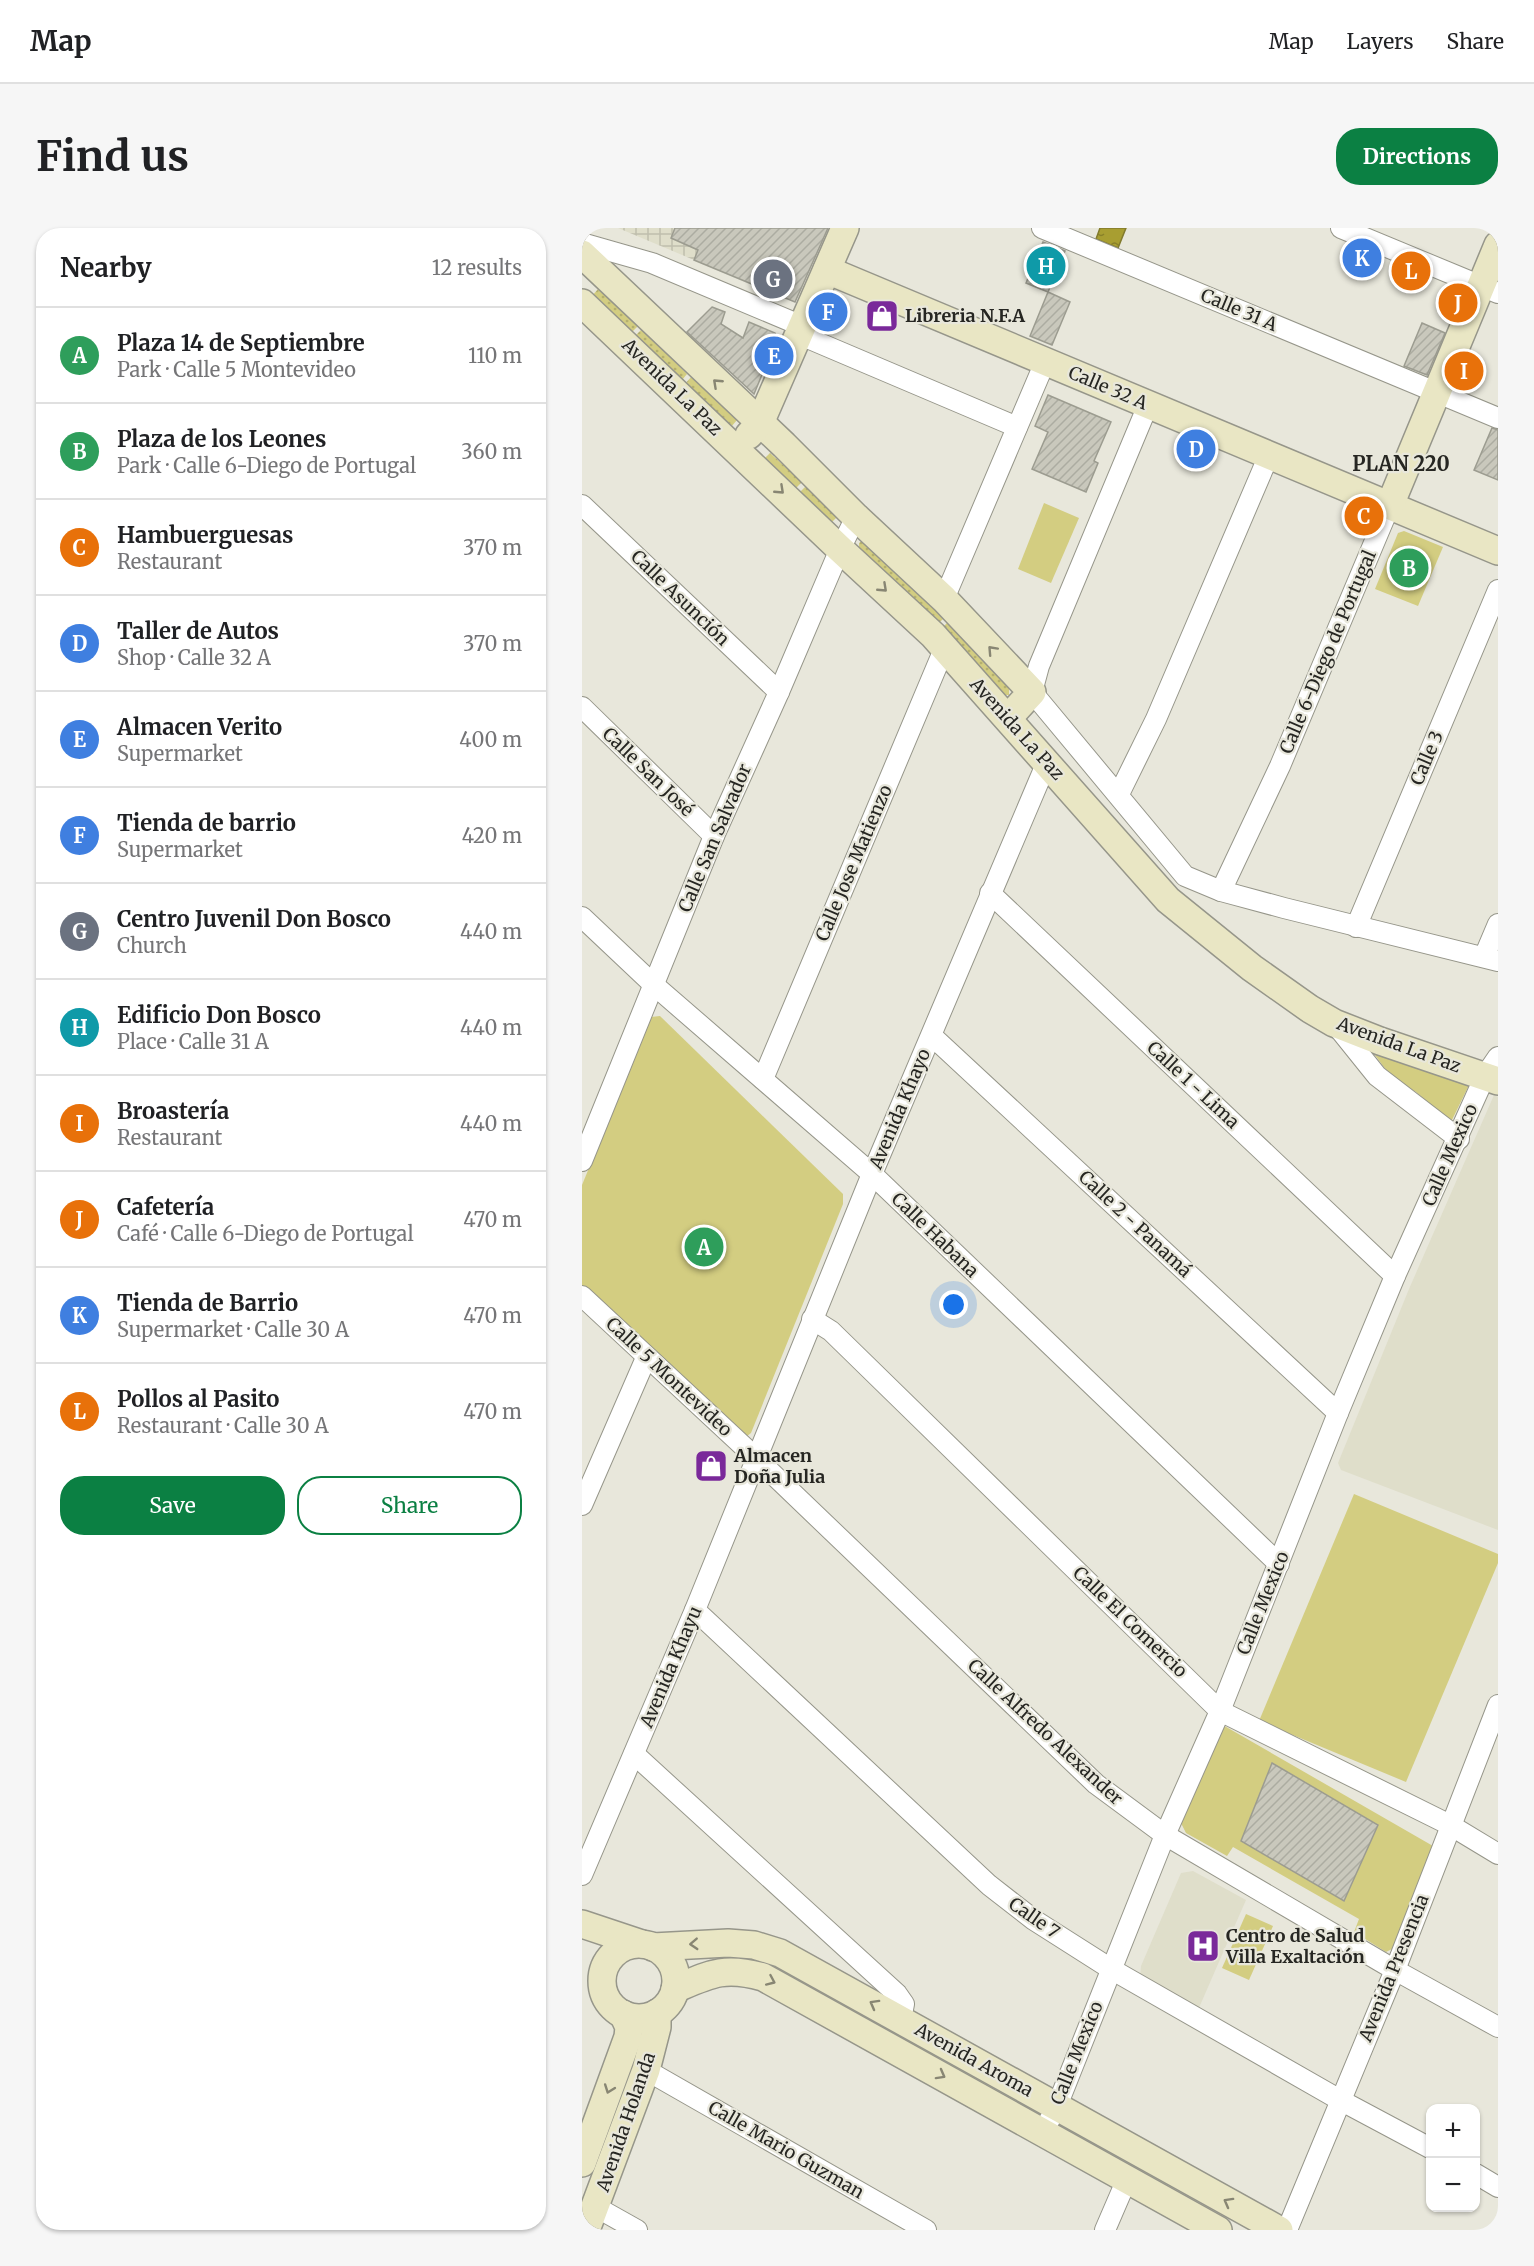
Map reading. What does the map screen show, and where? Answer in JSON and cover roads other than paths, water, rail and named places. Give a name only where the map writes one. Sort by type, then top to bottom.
[{"type":"street","points":[[737,450],[760,423],[845,228]]},
{"type":"street","name":"Calle 31 A","points":[[1042,228],[1498,418]]},
{"type":"street","points":[[1341,228],[1379,235],[1489,290]]},
{"type":"street","points":[[582,243],[652,263],[1017,427]]},
{"type":"street","name":"Calle 6-Diego de Portugal","points":[[1221,891],[1280,766],[1437,392],[1489,290],[1498,245]]},
{"type":"street","name":"Avenida La Paz","points":[[582,254],[944,599],[1032,692],[1185,876],[1221,891],[1356,927],[1491,959]]},
{"type":"street","name":"Calle 32 A","points":[[827,270],[1498,551]]},
{"type":"street","name":"Avenida La Paz","points":[[582,303],[945,647],[1168,900],[1252,968],[1310,1010],[1334,1023],[1380,1041],[1494,1071]]},
{"type":"street","points":[[944,599],[1045,362]]},
{"type":"street","points":[[1008,718],[1032,692],[1039,666],[1148,405]]},
{"type":"street","points":[[1119,794],[1155,719],[1269,455]]},
{"type":"street","name":"Calle Asunción","points":[[582,505],[779,692]]},
{"type":"street","name":"Calle San Salvador","points":[[582,1161],[590,1118],[654,985],[714,836],[856,517]]},
{"type":"street","name":"Calle 3","points":[[1356,927],[1498,590]]},
{"type":"street","name":"Calle Jose Matienzo","points":[[763,1079],[945,647]]},
{"type":"street","name":"Calle San José","points":[[582,707],[714,836]]},
{"type":"street","name":"Avenida Khayo","points":[[756,1458],[872,1174],[1047,762]]},
{"type":"street","name":"Calle 1 - Lima","points":[[990,893],[1395,1276]]},
{"type":"street","name":"Calle Habana","points":[[582,917],[654,985],[872,1174],[1279,1564]]},
{"type":"street","points":[[1491,959],[1498,924]]},
{"type":"street","points":[[1334,1023],[1377,1076],[1458,1139]]},
{"type":"street","name":"Calle 2 - Panamá","points":[[932,1036],[1338,1413]]},
{"type":"street","name":"Calle Mexico","points":[[1043,2132],[1057,2106],[1165,1835],[1220,1711],[1395,1276],[1458,1139],[1494,1071]]},
{"type":"street","name":"Calle 5 Montevideo","points":[[582,1296],[756,1458]]},
{"type":"street","name":"Calle El Comercio","points":[[812,1319],[831,1331],[1220,1711],[1450,1825],[1498,1854]]},
{"type":"street","points":[[582,1505],[646,1358]]},
{"type":"street","name":"Avenida Khayu","points":[[582,1875],[695,1610],[756,1458]]},
{"type":"street","name":"Calle Alfredo Alexander","points":[[756,1458],[1096,1784],[1165,1835],[1395,1970],[1498,2026]]},
{"type":"street","name":"Calle 7","points":[[695,1610],[989,1885],[1034,1920],[1111,1969],[1340,2100],[1426,2145]]},
{"type":"street","name":"Avenida Presencia","points":[[1287,2230],[1395,1970],[1498,1705]]},
{"type":"street","points":[[634,1755],[897,1994],[905,2008],[901,2019]]},
{"type":"street","name":"Avenida Aroma","points":[[582,1924],[647,1945],[728,1942],[754,1945],[780,1953],[1279,2230]]},
{"type":"street","points":[[582,1975],[616,2008],[634,2017],[646,2017],[657,2013],[671,1999],[675,1989],[674,1968],[662,1952],[647,1945],[630,1945],[619,1949],[610,1957],[604,1967],[603,1991],[616,2008]]},
{"type":"street","name":"Avenida Aroma","points":[[675,1989],[719,1972],[735,1971],[763,1977],[1218,2230]]},
{"type":"street","name":"Avenida Holanda","points":[[582,2163],[628,2037],[629,2027],[616,2008]]},
{"type":"street","name":"Avenida Holanda","points":[[591,2218],[648,2064],[657,2026],[657,2013]]},
{"type":"street","points":[[624,2048],[648,2064]]},
{"type":"street","name":"Calle Mario Guzman","points":[[648,2064],[926,2230]]},
{"type":"street","points":[[1480,2176],[1498,2187]]},
{"type":"street","points":[[1106,2230],[1127,2179]]},
{"type":"street","points":[[591,2218],[637,2230]]},
{"type":"water","points":[[1100,228],[1126,228],[1118,248],[1096,239]]},
{"type":"place","name":"Tienda de Barrio","points":[[1362,258]]},
{"type":"place","name":"Edificio Don Bosco","points":[[1046,266]]},
{"type":"place","name":"Pollos al Pasito","points":[[1411,271]]},
{"type":"place","name":"Centro Juvenil Don Bosco","points":[[773,279]]},
{"type":"place","name":"Cafetería","points":[[1458,303]]},
{"type":"place","name":"Tienda de barrio","points":[[828,312]]},
{"type":"place","name":"Libreria N.F.A","points":[[882,316]]},
{"type":"place","name":"Almacen Verito","points":[[774,356]]},
{"type":"place","name":"Broastería","points":[[1464,371]]},
{"type":"place","name":"Taller de Autos","points":[[1196,449]]},
{"type":"place","name":"Hambuerguesas","points":[[1364,516]]},
{"type":"place","name":"Plaza de los Leones","points":[[1409,568]]},
{"type":"place","name":"Plaza 14 de Septiembre","points":[[704,1247]]},
{"type":"place","name":"Almacen Doña Julia","points":[[711,1466]]},
{"type":"place","name":"Centro de Salud Villa Exaltación","points":[[1203,1946]]},
{"type":"district","name":"PLAN 220","points":[[1401,464]]}]
